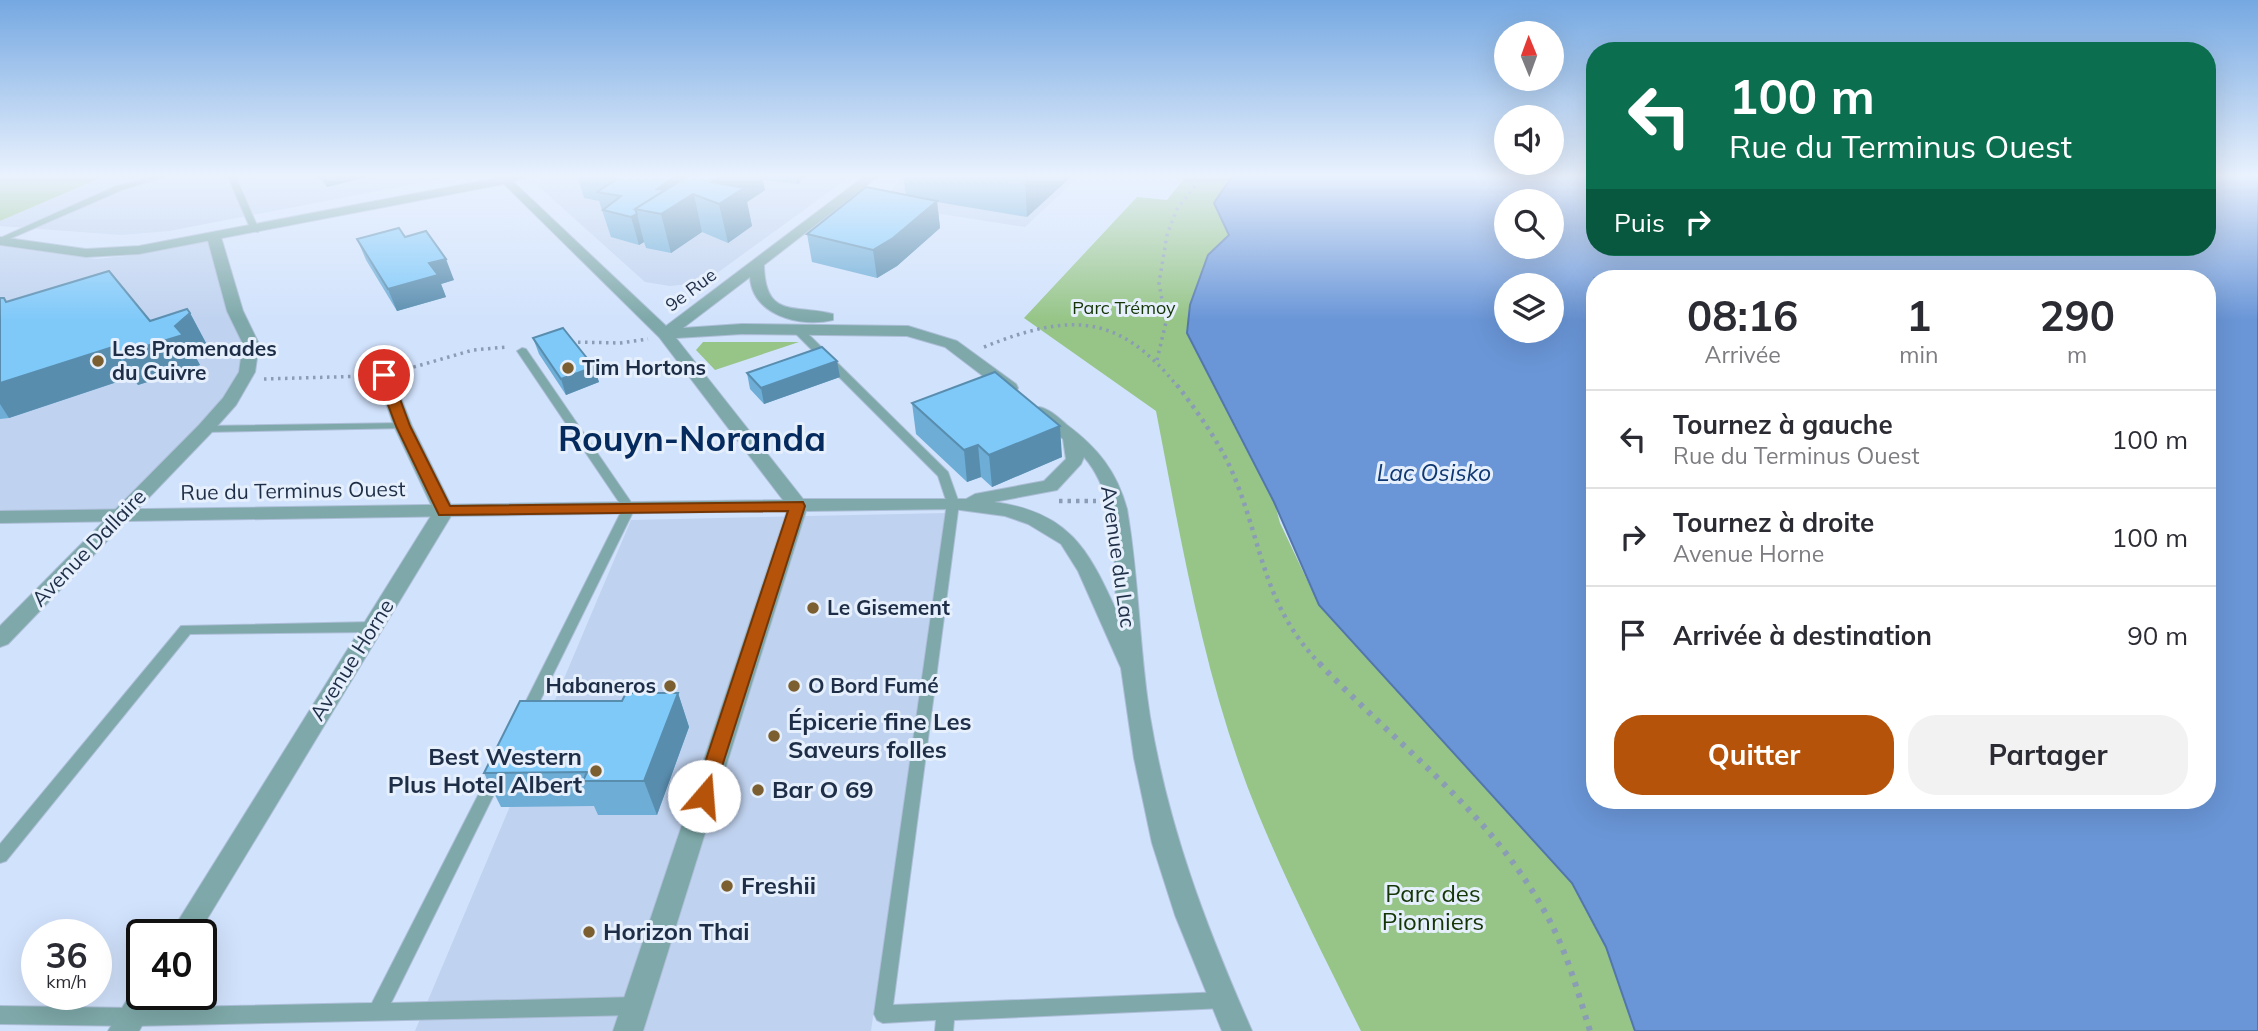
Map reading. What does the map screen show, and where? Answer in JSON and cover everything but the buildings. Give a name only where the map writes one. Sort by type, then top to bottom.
[{"type":"street","points":[[0,241],[86,253],[110,253],[288,223]]},
{"type":"street","points":[[554,223],[664,334],[797,506],[628,1031]]},
{"type":"street","name":"9e Rue","points":[[664,334],[811,223]]},
{"type":"street","name":"Avenue Dallaire","points":[[0,639],[205,429],[230,401],[247,372],[246,361],[251,344],[235,311],[214,237]]},
{"type":"street","points":[[757,264],[755,283],[761,299],[775,309],[802,316],[861,318],[908,331]]},
{"type":"street","name":"Avenue du Lac","points":[[664,334],[797,330],[908,331],[951,344],[967,354],[1099,463],[1111,486],[1114,501],[1131,667],[1145,759],[1165,843],[1190,920],[1237,1031]]},
{"type":"street","points":[[384,375],[403,426],[444,511]]},
{"type":"street","points":[[953,503],[1050,486],[1075,460],[1072,438]]},
{"type":"street","points":[[953,503],[1008,510],[1035,520],[1077,549],[1131,667]]},
{"type":"street","name":"Rue du Terminus Ouest","points":[[0,517],[953,503]]},
{"type":"street","name":"Avenue Horne","points":[[192,919],[444,511]]},
{"type":"lane","points":[[0,241],[40,223]]},
{"type":"lane","points":[[252,223],[255,230]]},
{"type":"lane","points":[[797,330],[944,475],[953,503],[883,1014],[1224,1000]]},
{"type":"lane","points":[[519,728],[629,508],[522,351]]},
{"type":"lane","points":[[205,429],[403,426]]},
{"type":"lane","points":[[0,856],[186,629],[373,627]]},
{"type":"lane","points":[[378,1010],[507,753]]},
{"type":"lane","points":[[0,1015],[636,1006]]},
{"type":"lane","points":[[944,1031],[946,1011]]},
{"type":"path","points":[[1157,360],[1166,322],[1159,283],[1172,223]]},
{"type":"path","points":[[967,354],[1028,329],[1047,324],[1077,324],[1107,330],[1138,345],[1157,360],[1226,458],[1237,481],[1262,569],[1282,613],[1307,649],[1472,812],[1533,890],[1557,934],[1590,1031]]},
{"type":"path","points":[[522,351],[572,342],[608,340],[628,345],[664,334]]},
{"type":"path","points":[[1035,520],[1054,501],[1114,501]]},
{"type":"shaded area","points":[[0,223],[210,223],[169,231],[121,235],[0,226]]},
{"type":"shaded area","points":[[579,223],[786,223],[713,276],[697,283],[670,286],[645,282]]},
{"type":"shaded area","points":[[1000,223],[1029,223],[1025,227]]},
{"type":"shaded area","points":[[214,237],[246,335],[247,372],[121,516],[0,517],[0,246],[97,259],[134,255]]},
{"type":"shaded area","points":[[946,513],[871,1031],[415,1031],[631,520]]},
{"type":"green space","name":"Parc des Pionniers","points":[[1113,223],[1224,223],[1229,235],[1208,255],[1280,523],[1319,605],[1572,883],[1606,947],[1635,1031],[1361,1031],[1281,867],[1239,763],[1223,714],[1197,614],[1156,411],[1024,318]]},
{"type":"green space","points":[[703,342],[799,342],[715,370],[696,350]]},
{"type":"water","name":"Lac Osisko","points":[[1223,223],[1494,223],[1494,259],[1564,259],[1564,223],[1586,223],[1586,256],[2216,256],[2216,223],[2258,223],[2258,1031],[1635,1031],[1606,947],[1572,883],[1319,605],[1274,502],[1187,333],[1190,305],[1208,255],[1229,235]]},
{"type":"place","name":"Les Promenades du Cuivre","points":[[98,361]]},
{"type":"place","name":"Tim Hortons","points":[[568,368]]},
{"type":"place","name":"Le Gisement","points":[[813,608]]},
{"type":"place","name":"Habaneros","points":[[670,686]]},
{"type":"place","name":"O Bord Fumé","points":[[794,686]]},
{"type":"place","name":"Épicerie fine Les Saveurs folles","points":[[774,736]]},
{"type":"place","name":"Best Western Plus Hotel Albert","points":[[596,771]]},
{"type":"place","name":"Bar O 69","points":[[758,790]]},
{"type":"place","name":"Freshii","points":[[727,886]]},
{"type":"place","name":"Horizon Thai","points":[[589,932]]},
{"type":"district","name":"Rouyn-Noranda","points":[[692,439]]},
{"type":"route","points":[[384,375],[403,426],[444,511],[797,506],[704,796]]},
{"type":"park label","name":"Parc Trémoy","points":[[1124,308]]}]
